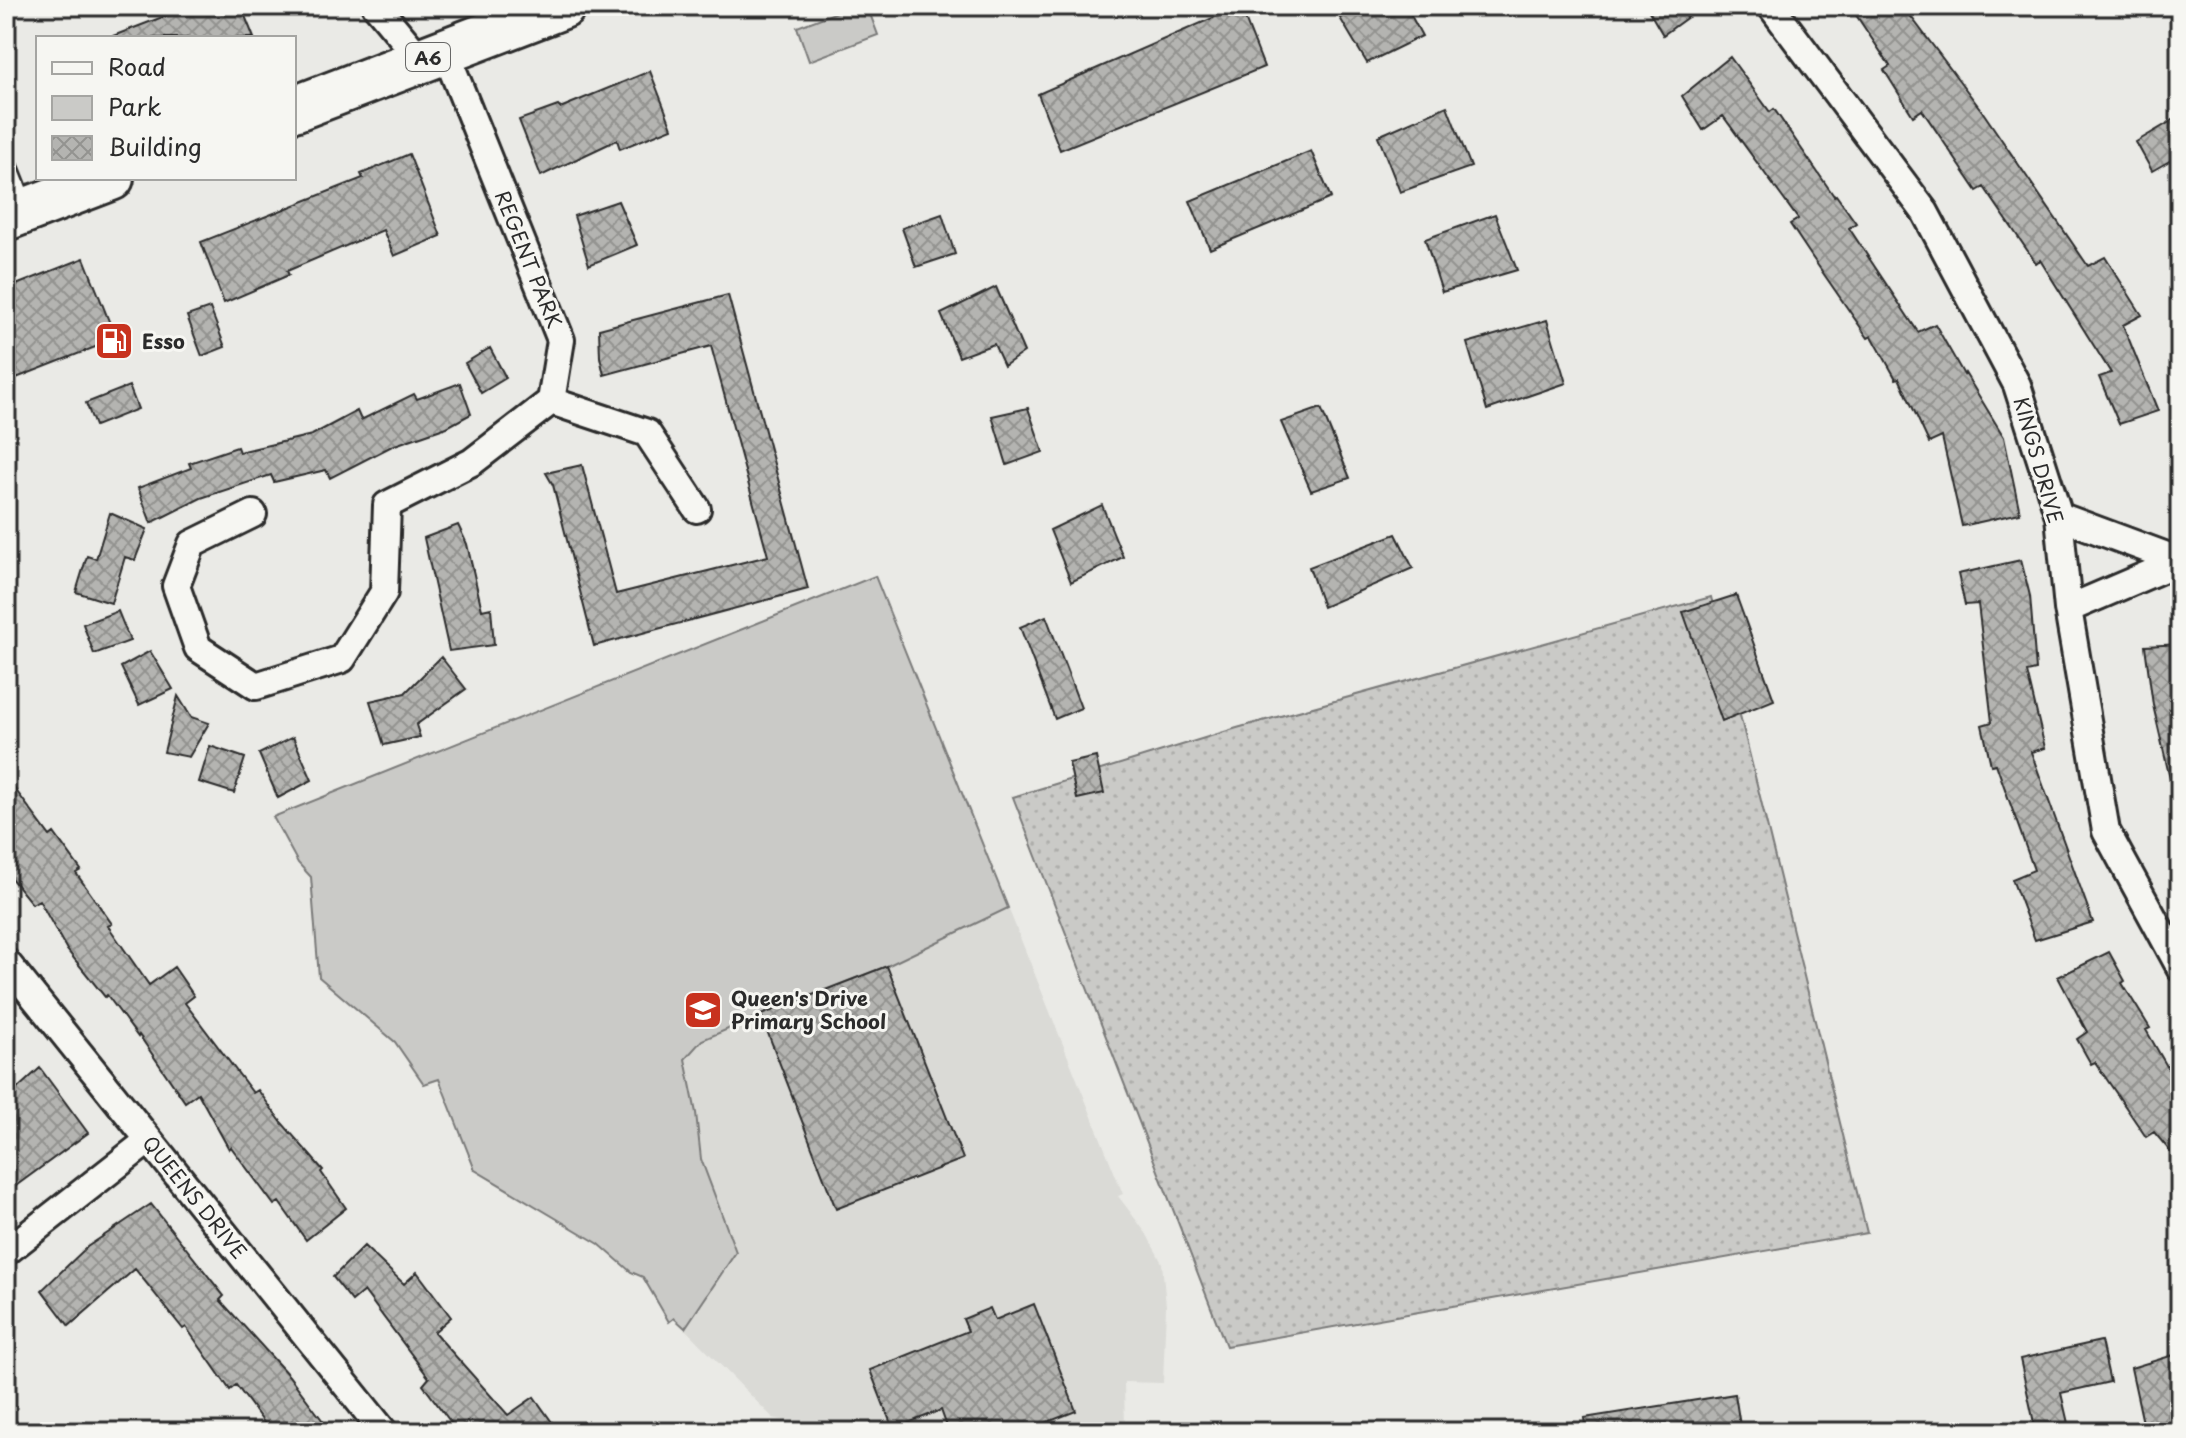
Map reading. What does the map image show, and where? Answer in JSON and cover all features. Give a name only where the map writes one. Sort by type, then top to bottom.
[{"type":"highway","name":"A6","points":[[296,108],[563,6]]},
{"type":"highway","points":[[14,215],[106,180]]},
{"type":"street","name":"REGENT PARK","points":[[376,6],[433,56],[561,340],[551,401]]},
{"type":"street","name":"KINGS DRIVE","points":[[1771,6],[1925,212],[2017,385],[2059,516],[2068,609],[2106,831],[2180,967]]},
{"type":"street","points":[[6,172],[14,215]]},
{"type":"street","points":[[253,514],[192,544],[176,586],[198,648],[256,686],[342,659],[384,592],[387,505],[472,462],[551,401],[647,433],[697,509]]},
{"type":"street","points":[[2059,516],[2180,561],[2068,609]]},
{"type":"street","name":"QUEENS DRIVE","points":[[6,962],[384,1432]]},
{"type":"street","points":[[6,1252],[149,1140]]},
{"type":"shaded area","name":"Queen's Drive Primary School","points":[[875,576],[1123,1194],[1118,1196],[1146,1233],[1162,1263],[1166,1306],[1163,1383],[1124,1382],[1125,1432],[834,1432],[773,1418],[674,1318],[669,1322],[643,1277],[631,1272],[599,1244],[475,1170],[439,1079],[424,1084],[395,1042],[319,977],[311,877],[298,863],[273,817]]},
{"type":"green space","points":[[853,6],[867,6],[878,35],[809,61],[797,27]]},
{"type":"green space","points":[[875,576],[1008,908],[887,966],[702,1040],[685,1059],[701,1159],[736,1252],[685,1328],[674,1318],[669,1322],[643,1277],[631,1272],[599,1244],[475,1170],[439,1079],[424,1084],[395,1042],[319,977],[311,877],[298,863],[273,817]]},
{"type":"green space","points":[[1711,597],[1867,1233],[1226,1346],[1013,797],[1237,728]]},
{"type":"building","points":[[191,6],[241,6],[253,36],[113,36]]},
{"type":"building","points":[[1240,6],[1264,67],[1060,150],[1038,94]]},
{"type":"building","points":[[1351,6],[1406,6],[1422,36],[1367,63],[1337,13]]},
{"type":"building","points":[[1646,6],[1703,6],[1663,35]]},
{"type":"building","points":[[1850,6],[1903,6],[1982,111],[2088,266],[2105,257],[2142,315],[2123,325],[2158,411],[2119,424],[2099,377],[2111,373],[2040,260],[2036,263],[1984,187],[1977,191],[1922,110],[1913,116],[1884,70],[1890,66]]},
{"type":"building","points":[[1730,57],[1770,112],[1774,109],[1856,223],[1849,228],[1918,332],[1935,324],[2004,437],[2020,513],[1962,526],[1942,437],[1929,443],[1899,378],[1896,379],[1872,336],[1868,338],[1790,224],[1798,219],[1723,116],[1703,130],[1682,96]]},
{"type":"building","points":[[650,71],[672,128],[620,149],[617,140],[541,176],[519,120],[558,106],[560,108]]},
{"type":"building","points":[[1447,106],[1471,167],[1400,192],[1378,136]]},
{"type":"building","points":[[2180,116],[2180,155],[2152,171],[2136,142]]},
{"type":"building","points":[[1311,151],[1331,198],[1210,249],[1190,201]]},
{"type":"building","points":[[409,154],[441,236],[394,256],[383,230],[287,271],[289,275],[224,303],[201,242],[363,178],[361,174]]},
{"type":"building","points":[[618,201],[637,245],[589,265],[574,216]]},
{"type":"building","points":[[942,214],[955,254],[916,267],[902,228]]},
{"type":"building","points":[[1495,214],[1517,270],[1442,292],[1425,239]]},
{"type":"building","points":[[84,258],[116,339],[6,382],[6,289]]},
{"type":"building","points":[[996,287],[1024,352],[1004,366],[994,344],[959,357],[941,314]]},
{"type":"building","points":[[728,295],[808,589],[594,646],[553,485],[546,473],[582,465],[616,594],[768,556],[711,346],[604,375],[600,357],[599,329]]},
{"type":"building","points":[[210,308],[225,347],[202,356],[187,316]]},
{"type":"building","points":[[1547,320],[1566,383],[1487,410],[1467,343]]},
{"type":"building","points":[[490,348],[506,378],[481,393],[465,363]]},
{"type":"building","points":[[460,383],[471,414],[447,427],[392,446],[330,478],[326,470],[274,482],[271,475],[201,498],[151,523],[138,488],[191,468],[189,463],[237,447],[239,452],[312,435],[357,411],[361,420],[414,394],[417,399]]},
{"type":"building","points":[[129,386],[138,409],[95,426],[86,403]]},
{"type":"building","points":[[1028,408],[1043,452],[1007,465],[992,416]]},
{"type":"building","points":[[1321,408],[1350,478],[1311,491],[1281,422]]},
{"type":"building","points":[[1102,505],[1123,557],[1071,582],[1050,530]]},
{"type":"building","points":[[110,513],[147,529],[135,560],[125,557],[111,603],[76,592],[87,556],[96,559]]},
{"type":"building","points":[[458,525],[467,544],[482,610],[491,608],[494,645],[449,651],[424,538]]},
{"type":"building","points":[[1396,534],[1413,568],[1323,607],[1309,567]]},
{"type":"building","points":[[2021,560],[2030,596],[2036,670],[2027,672],[2045,748],[2031,752],[2093,922],[2035,940],[2012,879],[2034,870],[1996,764],[1991,765],[1982,725],[1992,722],[1978,604],[1965,605],[1958,574]]},
{"type":"building","points":[[1736,595],[1774,700],[1722,721],[1683,612]]},
{"type":"building","points":[[118,611],[130,641],[94,654],[83,624]]},
{"type":"building","points":[[1046,616],[1081,708],[1055,719],[1020,627]]},
{"type":"building","points":[[2180,644],[2180,778],[2170,779],[2153,705],[2145,646]]},
{"type":"building","points":[[150,651],[173,689],[139,705],[121,667]]},
{"type":"building","points":[[441,657],[466,689],[416,725],[420,737],[384,745],[370,701],[405,693]]},
{"type":"building","points":[[178,696],[191,717],[209,723],[189,757],[164,752]]},
{"type":"building","points":[[293,737],[312,780],[278,798],[259,754]]},
{"type":"building","points":[[210,746],[245,758],[234,793],[199,782]]},
{"type":"building","points":[[1096,757],[1104,793],[1077,799],[1069,763]]},
{"type":"building","points":[[6,777],[50,836],[54,833],[81,870],[76,873],[149,985],[174,967],[194,996],[185,1003],[253,1093],[258,1090],[323,1170],[321,1172],[346,1208],[306,1240],[279,1202],[274,1205],[231,1147],[229,1149],[198,1093],[185,1102],[139,1035],[67,950],[39,900],[32,904],[6,872]]},
{"type":"building","points":[[2109,952],[2125,981],[2122,983],[2150,1028],[2146,1030],[2180,1089],[2180,1163],[2154,1132],[2146,1137],[2095,1062],[2091,1064],[2077,1039],[2087,1032],[2058,977]]},
{"type":"building","name":"Queen's Drive Primary School","points":[[887,966],[963,1159],[836,1209],[761,1015]]},
{"type":"building","points":[[40,1068],[88,1133],[6,1193],[6,1099]]},
{"type":"building","points":[[151,1204],[224,1296],[220,1300],[289,1376],[323,1421],[310,1432],[271,1432],[236,1385],[230,1390],[186,1327],[183,1329],[135,1269],[69,1326],[42,1290],[87,1247]]},
{"type":"building","points":[[364,1246],[404,1284],[417,1272],[451,1317],[434,1332],[508,1415],[534,1397],[559,1432],[458,1432],[423,1385],[429,1378],[364,1291],[352,1301],[333,1277]]},
{"type":"building","points":[[1034,1304],[1076,1411],[1022,1432],[949,1432],[941,1410],[893,1429],[870,1370],[968,1331],[963,1319],[990,1308],[995,1320]]},
{"type":"building","points":[[2101,1341],[2110,1382],[2061,1393],[2070,1432],[2036,1432],[2020,1359]]},
{"type":"building","points":[[2180,1353],[2180,1432],[2145,1432],[2131,1368]]},
{"type":"building","points":[[1735,1394],[1741,1432],[1586,1432],[1584,1418]]},
{"type":"place","name":"Esso","points":[[114,341]]},
{"type":"place","name":"Queen's Drive Primary School","points":[[703,1010]]}]
